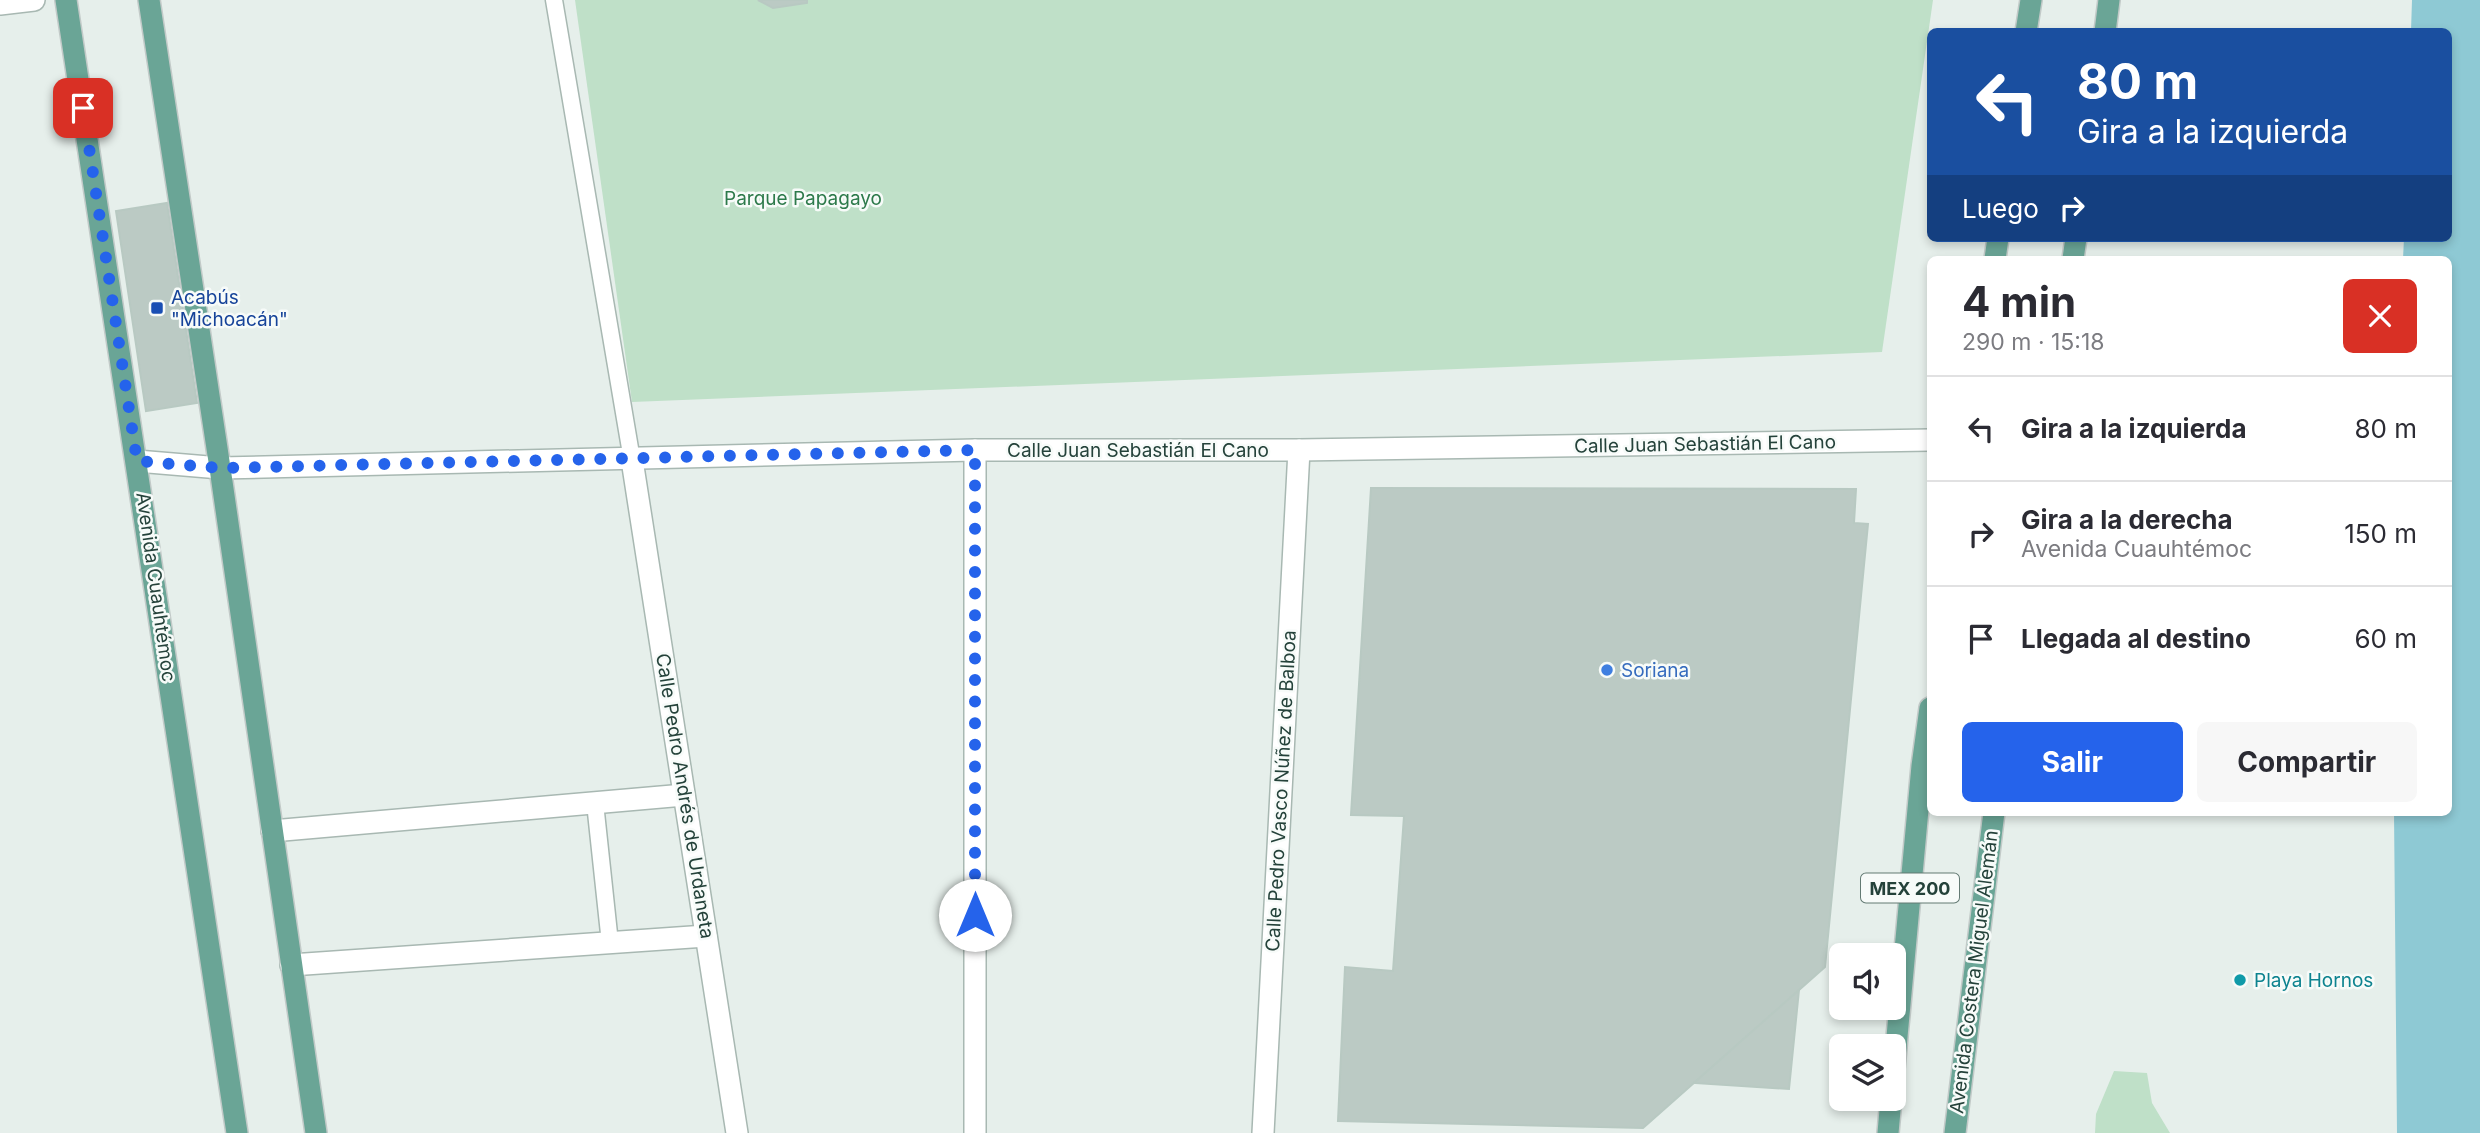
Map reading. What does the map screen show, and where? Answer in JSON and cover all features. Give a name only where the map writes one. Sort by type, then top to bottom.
[{"type":"main road","name":"Avenida Cuauhtémoc","points":[[66,0],[237,1133]]},
{"type":"main road","points":[[149,0],[316,1133]]},
{"type":"main road","points":[[2027,28],[2031,0]]},
{"type":"main road","points":[[2106,28],[2109,0]]},
{"type":"main road","name":"MEX 200","points":[[1897,1034],[1927,730]]},
{"type":"main road","name":"Avenida Costera Miguel Alemán","points":[[1955,1133],[1994,816]]},
{"type":"main road","points":[[1888,1133],[1890,1111]]},
{"type":"street","points":[[0,4],[34,0]]},
{"type":"street","name":"Calle Juan Sebastián El Cano","points":[[137,461],[220,468],[975,450],[1299,450],[1927,440]]},
{"type":"street","points":[[975,450],[975,1133]]},
{"type":"street","name":"Calle Pedro Vasco Núñez de Balboa","points":[[1263,1133],[1299,450]]},
{"type":"street","name":"Calle Pedro Andrés de Urdaneta","points":[[632,460],[737,1133]]},
{"type":"street","points":[[272,831],[684,795]]},
{"type":"street","points":[[291,965],[706,936]]},
{"type":"lane","points":[[554,0],[632,460]]},
{"type":"lane","points":[[595,803],[610,943]]},
{"type":"green space","name":"Parque Papagayo","points":[[575,0],[1933,0],[1882,352],[632,402]]},
{"type":"green space","points":[[2114,1071],[2147,1073],[2152,1103],[2170,1133],[2095,1133],[2096,1114]]},
{"type":"water","points":[[2412,0],[2480,0],[2480,1133],[2397,1133],[2394,816],[2452,816],[2452,256],[2403,256],[2404,242],[2452,242],[2452,28],[2411,28]]},
{"type":"building","points":[[758,0],[807,0],[807,3],[773,8]]},
{"type":"building","points":[[167,203],[197,403],[146,411],[116,211]]},
{"type":"building","name":"Soriana","points":[[1371,488],[1856,489],[1854,523],[1868,524],[1825,967],[1643,1128],[1338,1121],[1345,967],[1393,971],[1404,816],[1351,815]]},
{"type":"building","points":[[1799,990],[1789,1089],[1694,1083]]},
{"type":"place","name":"Acabús \"Michoacán\"","points":[[157,308]]},
{"type":"place","name":"Soriana","points":[[1607,670]]},
{"type":"place","name":"Playa Hornos","points":[[2240,980]]},
{"type":"route","points":[[83,108],[137,461],[220,468],[975,450],[975,915]]}]
